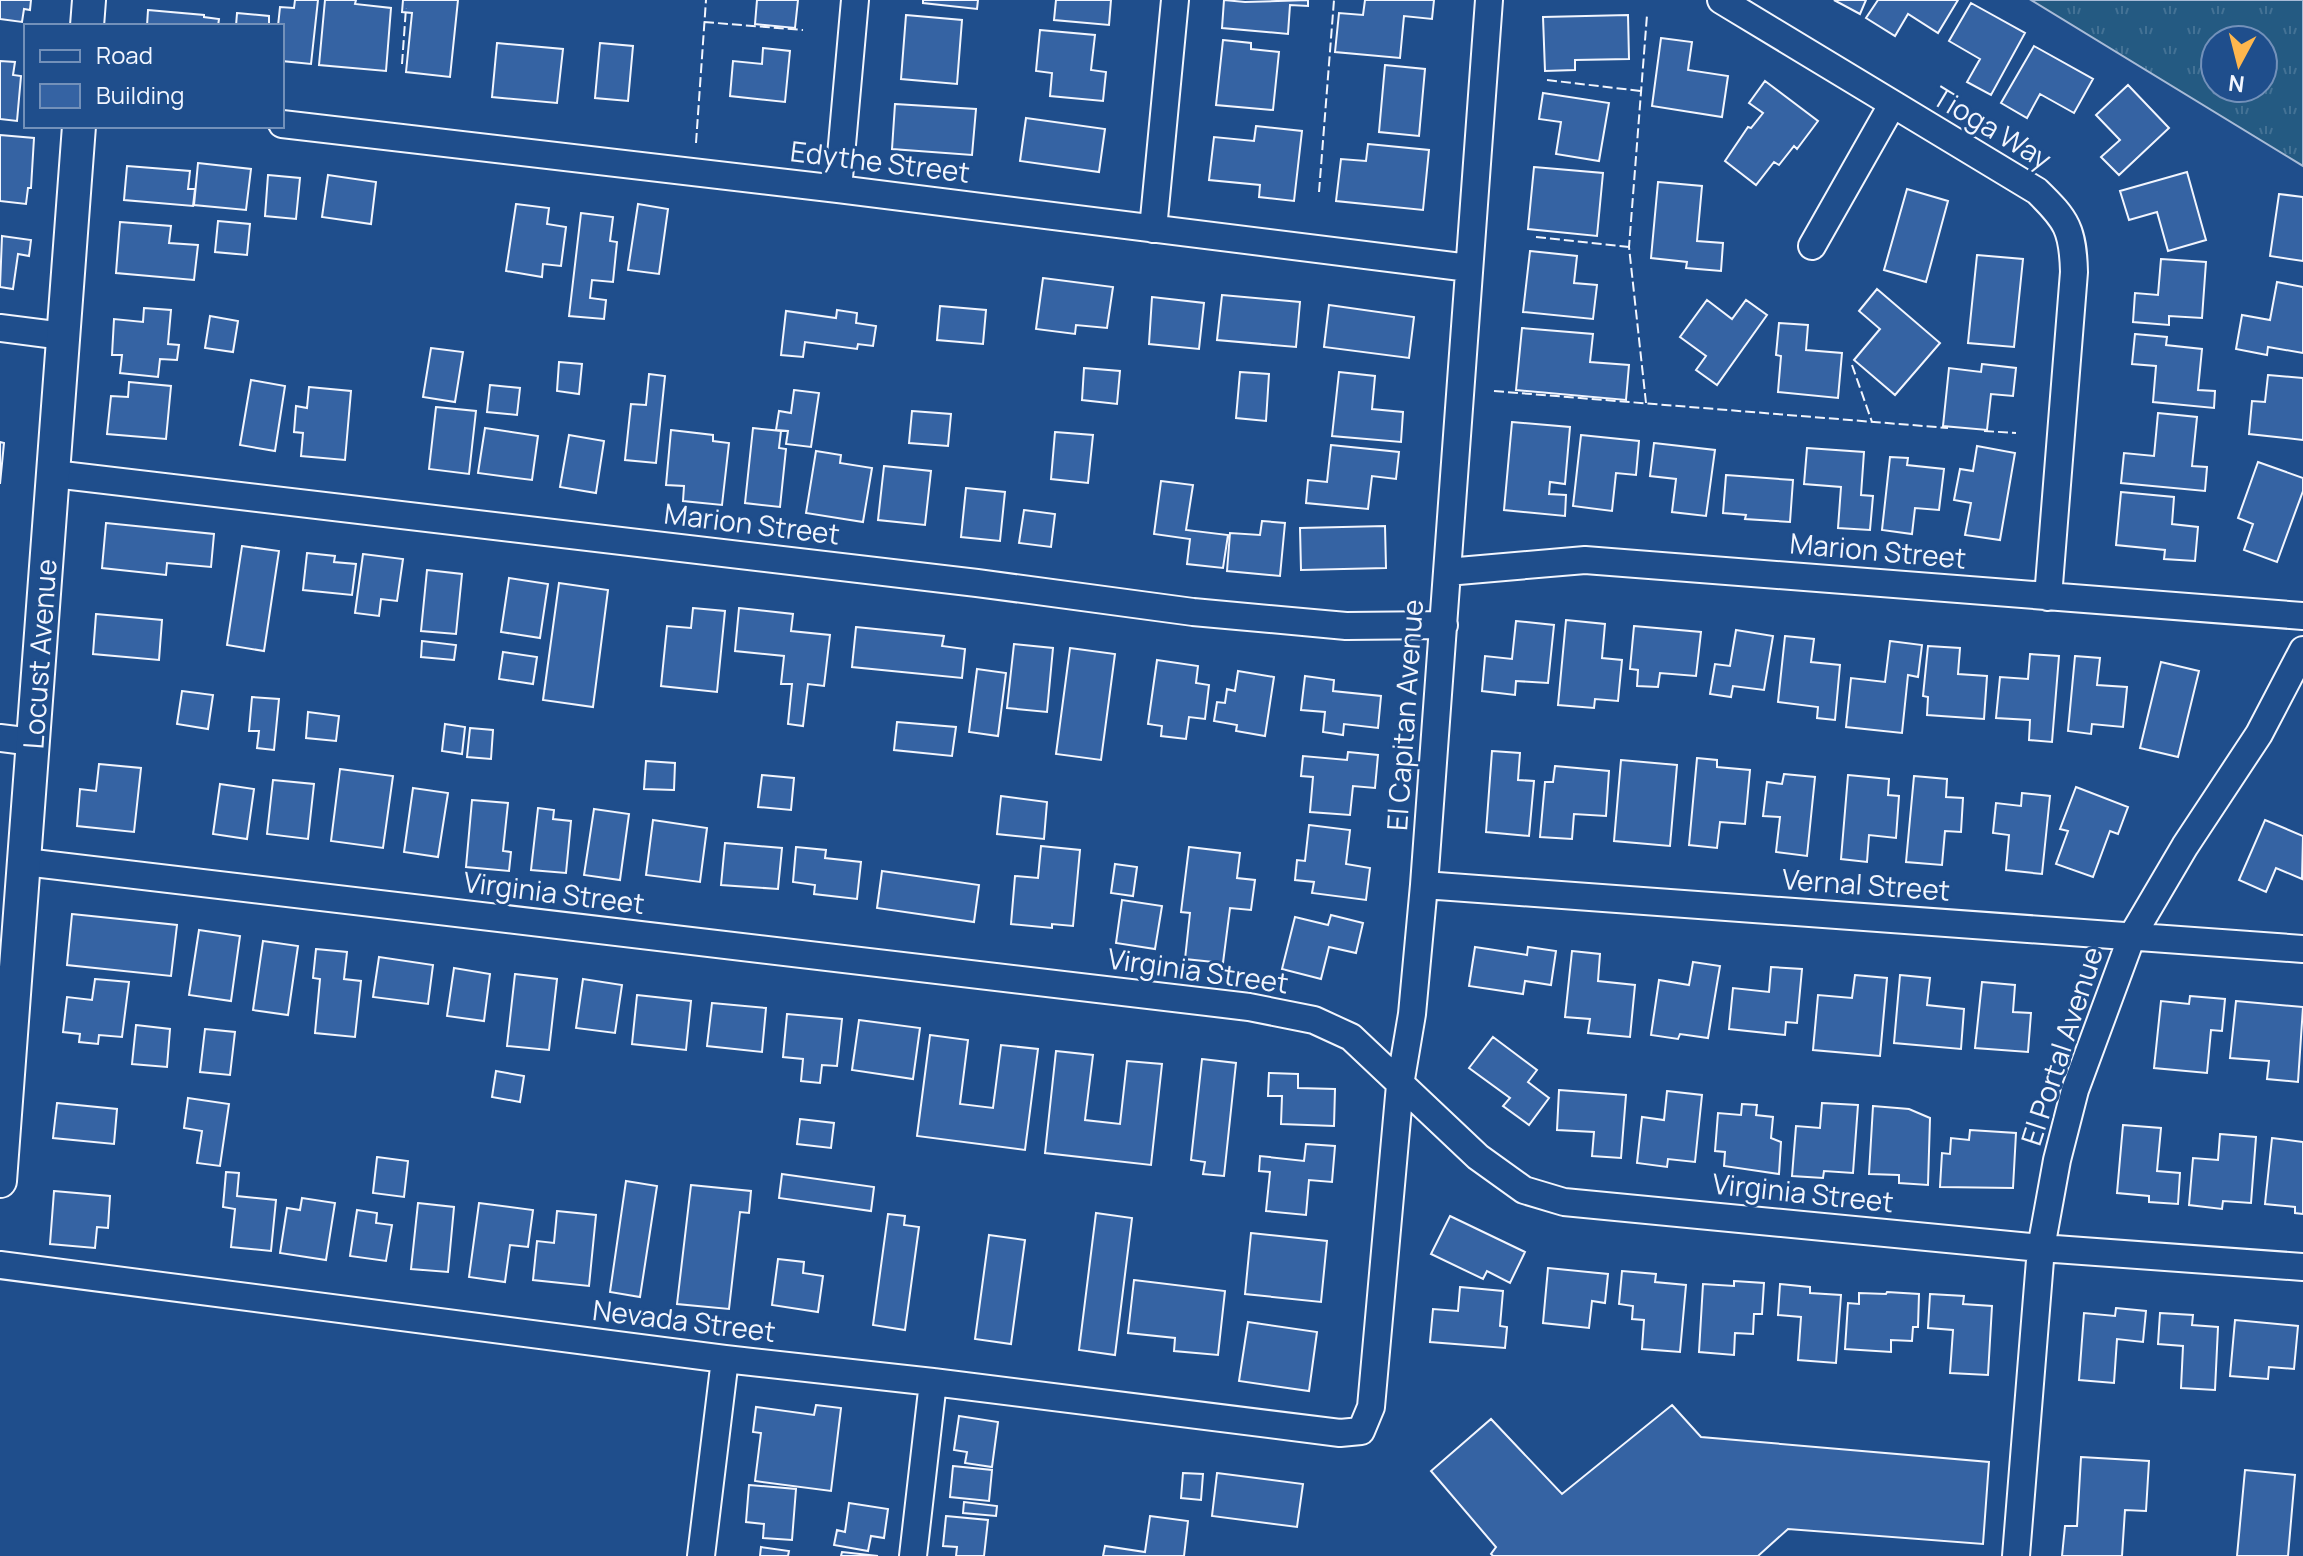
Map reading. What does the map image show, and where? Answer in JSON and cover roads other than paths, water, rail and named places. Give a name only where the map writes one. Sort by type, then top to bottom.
[{"type":"street","points":[[87,24],[89,0]]},
{"type":"street","points":[[838,189],[855,0]]},
{"type":"street","points":[[1153,229],[1175,0]]},
{"type":"street","name":"El Capitan Avenue","points":[[1361,1431],[1371,1407],[1400,1085],[1412,1014],[1424,885],[1489,0]]},
{"type":"street","name":"Tioga Way","points":[[1721,0],[2037,191],[2061,214],[2073,241],[2074,272],[2048,597]]},
{"type":"street","points":[[1812,246],[1892,105]]},
{"type":"street","name":"Edythe Street","points":[[284,124],[838,189],[1469,268]]},
{"type":"street","name":"Locust Avenue","points":[[0,1181],[79,128]]},
{"type":"street","points":[[0,328],[63,336]]},
{"type":"street","name":"Marion Street","points":[[54,474],[977,583],[1193,612],[1346,626],[1444,625]]},
{"type":"street","name":"Marion Street","points":[[1447,572],[1585,560],[2303,616]]},
{"type":"street","name":"El Portal Avenue","points":[[2016,1556],[2041,1248],[2057,1160],[2075,1090],[2132,936],[2185,846],[2259,734],[2303,650]]},
{"type":"street","points":[[0,738],[33,742]]},
{"type":"street","name":"Virginia Street","points":[[25,862],[1249,1007],[1314,1020],[1351,1037],[1478,1157],[1524,1190],[1564,1202],[2041,1248],[2303,1267]]},
{"type":"street","name":"Vernal Street","points":[[1424,885],[2303,949]]},
{"type":"street","name":"Nevada Street","points":[[0,1265],[725,1359],[1340,1433],[1361,1431]]},
{"type":"street","points":[[701,1556],[725,1359]]},
{"type":"street","points":[[913,1556],[933,1382]]}]
